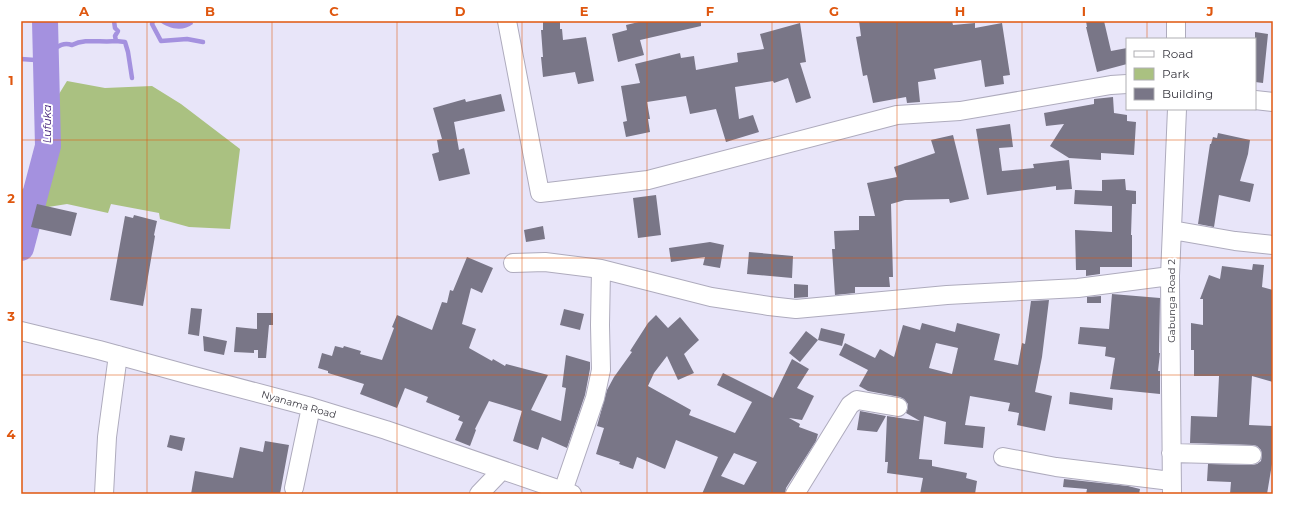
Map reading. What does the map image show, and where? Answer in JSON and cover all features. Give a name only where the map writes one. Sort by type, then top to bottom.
[{"type":"street","points":[[507,21],[540,193],[648,180],[897,115],[960,111],[1126,84]]},
{"type":"street","points":[[1176,21],[1176,38]]},
{"type":"street","points":[[1256,100],[1273,102]]},
{"type":"street","name":"Gabunga Road 2","points":[[1172,488],[1170,276],[1177,110]]},
{"type":"street","points":[[1172,230],[1235,241],[1273,245]]},
{"type":"street","points":[[513,263],[545,262],[601,269],[711,297],[796,309],[948,295],[1078,288],[1170,276]]},
{"type":"street","points":[[568,493],[595,398],[601,370],[601,269]]},
{"type":"street","name":"Nyanama Road","points":[[21,331],[118,355],[311,407],[386,430],[568,493]]},
{"type":"street","points":[[104,494],[107,438],[118,355]]},
{"type":"street","points":[[795,494],[850,405],[856,400],[898,407]]},
{"type":"street","points":[[294,488],[311,407]]},
{"type":"street","points":[[1171,453],[1252,455]]},
{"type":"street","points":[[1003,457],[1172,488]]},
{"type":"street","points":[[479,494],[502,470]]},
{"type":"green space","points":[[67,81],[105,88],[152,86],[181,104],[240,149],[230,229],[189,227],[160,219],[159,213],[111,204],[108,213],[67,204],[23,211],[21,210],[22,189],[29,187],[40,156],[51,107]]},
{"type":"shaded area","points":[[159,21],[192,21],[193,24],[180,29],[171,28]]},
{"type":"building","points":[[543,21],[560,21],[560,29],[562,29],[563,40],[586,37],[594,81],[578,84],[575,72],[543,77],[541,30],[543,30]]},
{"type":"building","points":[[643,21],[701,21],[701,26],[640,40],[644,55],[618,62],[612,34],[627,30],[626,25]]},
{"type":"building","points":[[859,21],[952,21],[953,25],[975,23],[975,28],[1002,23],[1010,75],[1003,76],[1004,84],[985,87],[981,60],[934,69],[936,79],[918,82],[920,102],[907,103],[906,97],[873,103],[867,75],[863,76],[856,37],[861,36]]},
{"type":"building","points":[[1086,21],[1104,21],[1111,51],[1126,48],[1126,64],[1097,72]]},
{"type":"building","points":[[800,23],[806,62],[800,63],[811,98],[796,103],[788,78],[774,83],[773,81],[735,87],[739,119],[753,115],[759,132],[726,142],[716,109],[690,114],[686,96],[647,102],[650,119],[648,119],[650,132],[626,137],[623,122],[627,121],[621,86],[640,83],[635,64],[680,53],[681,58],[694,56],[696,70],[738,62],[737,53],[764,49],[760,34]]},
{"type":"building","points":[[1255,32],[1268,34],[1263,83],[1256,82]]},
{"type":"building","points":[[501,94],[505,111],[454,122],[459,150],[464,148],[470,174],[439,181],[432,154],[439,152],[437,140],[442,139],[433,108],[465,99],[466,102]]},
{"type":"building","points":[[1113,97],[1114,113],[1127,115],[1127,121],[1136,122],[1134,155],[1101,153],[1101,160],[1069,158],[1050,146],[1064,124],[1046,126],[1044,113],[1094,104],[1094,99]]},
{"type":"building","points":[[1010,124],[1013,147],[999,148],[1002,171],[1034,168],[1033,164],[1069,160],[1072,189],[1056,190],[1056,186],[987,195],[976,129]]},
{"type":"building","points":[[1218,133],[1250,140],[1248,154],[1240,181],[1254,184],[1250,202],[1219,195],[1214,227],[1198,224],[1210,144],[1213,137],[1217,138]]},
{"type":"building","points":[[953,135],[969,199],[950,203],[949,199],[905,200],[891,204],[893,277],[889,277],[890,287],[855,287],[855,293],[835,295],[832,249],[835,249],[834,231],[859,230],[859,216],[875,216],[867,183],[897,177],[894,167],[935,153],[931,140]]},
{"type":"building","points":[[1125,179],[1126,190],[1136,191],[1136,204],[1132,204],[1132,267],[1100,267],[1100,274],[1086,276],[1086,270],[1076,270],[1075,230],[1112,232],[1112,206],[1074,204],[1075,190],[1102,191],[1102,180]]},
{"type":"building","points":[[656,195],[661,235],[638,238],[633,198]]},
{"type":"building","points":[[37,204],[77,213],[71,236],[31,227]]},
{"type":"building","points":[[134,215],[157,221],[143,306],[110,300],[125,216],[133,218]]},
{"type":"building","points":[[543,226],[545,239],[526,242],[524,230]]},
{"type":"building","points":[[710,242],[724,245],[720,268],[703,265],[705,257],[671,262],[669,248]]},
{"type":"building","points":[[749,252],[793,256],[792,278],[747,274]]},
{"type":"building","points":[[467,257],[493,268],[482,293],[471,288],[462,324],[476,329],[469,348],[492,361],[493,359],[505,366],[506,364],[548,375],[531,410],[561,421],[566,388],[562,387],[566,355],[590,362],[585,395],[567,448],[542,437],[538,450],[513,441],[522,411],[489,401],[475,429],[476,430],[470,446],[455,440],[463,422],[458,420],[460,416],[426,402],[428,397],[405,388],[397,408],[360,394],[364,384],[328,373],[328,371],[318,368],[322,353],[332,356],[335,346],[343,348],[344,346],[361,351],[360,354],[382,360],[394,328],[392,327],[397,315],[432,330],[442,302],[447,303],[450,290],[453,291]]},
{"type":"building","points":[[1253,264],[1264,265],[1262,287],[1273,290],[1273,382],[1252,376],[1249,425],[1273,426],[1273,458],[1267,494],[1230,494],[1231,482],[1207,481],[1208,464],[1257,464],[1261,461],[1261,450],[1257,446],[1253,445],[1190,443],[1191,416],[1217,417],[1219,376],[1194,376],[1194,350],[1191,350],[1191,323],[1203,325],[1203,299],[1200,299],[1209,275],[1220,279],[1222,266],[1252,270]]},
{"type":"building","points":[[794,284],[808,285],[808,297],[794,298]]},
{"type":"building","points":[[1112,294],[1160,298],[1160,353],[1158,371],[1160,371],[1160,394],[1110,389],[1115,358],[1105,356],[1106,347],[1078,344],[1080,327],[1109,329]]},
{"type":"building","points":[[1101,296],[1101,303],[1087,303],[1087,297]]},
{"type":"building","points":[[1049,300],[1042,357],[1035,392],[1052,396],[1045,431],[1017,425],[1019,413],[1008,411],[1010,403],[970,396],[965,425],[985,427],[983,448],[944,444],[946,422],[924,416],[919,459],[932,460],[932,466],[967,473],[966,478],[977,481],[975,494],[920,494],[923,478],[887,473],[888,462],[885,462],[887,416],[920,421],[906,413],[908,404],[904,399],[868,391],[859,386],[868,370],[839,355],[845,343],[875,358],[880,349],[894,357],[903,325],[920,330],[922,323],[955,332],[957,323],[1000,334],[994,360],[1018,365],[1022,343],[1025,344],[1031,301]],"holes":[[[936,343],[958,348],[952,374],[929,368]]]},
{"type":"building","points":[[191,308],[202,309],[199,336],[188,334]]},
{"type":"building","points":[[564,309],[584,314],[580,330],[560,325]]},
{"type":"building","points":[[257,313],[273,313],[273,325],[269,325],[266,358],[258,358],[258,350],[254,350],[254,353],[234,352],[236,327],[257,329]]},
{"type":"building","points":[[656,315],[668,328],[680,317],[699,340],[684,354],[694,373],[678,380],[667,356],[654,373],[648,386],[691,410],[689,415],[735,433],[752,402],[717,385],[723,373],[773,398],[792,359],[809,369],[797,388],[814,396],[802,420],[789,418],[800,424],[799,427],[818,434],[816,441],[786,488],[785,494],[702,494],[718,457],[676,440],[665,469],[637,457],[633,469],[619,464],[620,462],[596,454],[604,428],[597,426],[607,390],[614,377],[632,352],[630,351],[648,323]],"holes":[[[734,453],[757,462],[744,485],[721,476]]]},
{"type":"building","points":[[821,328],[845,334],[842,346],[818,340]]},
{"type":"building","points":[[806,331],[818,340],[800,362],[789,353]]},
{"type":"building","points":[[203,336],[227,341],[224,355],[204,351]]},
{"type":"building","points":[[1070,392],[1113,398],[1112,410],[1069,404]]},
{"type":"building","points":[[860,411],[886,416],[877,432],[857,430]]},
{"type":"building","points":[[170,435],[185,438],[182,451],[167,447]]},
{"type":"building","points":[[265,441],[289,445],[280,494],[191,494],[195,471],[233,478],[240,447],[263,452]]},
{"type":"building","points":[[1064,479],[1128,486],[1140,489],[1139,494],[1086,494],[1087,489],[1063,487]]},
{"type":"waterway","name":"Lufuka","points":[[21,248],[48,146],[45,21]]},
{"type":"waterway","points":[[45,55],[64,44],[72,45],[88,41],[116,41],[115,36],[118,31],[115,28],[114,21]]},
{"type":"waterway","points":[[153,21],[152,24],[161,41],[187,39],[203,42]]},
{"type":"waterway","points":[[116,41],[125,42],[132,78]]},
{"type":"waterway","points":[[21,59],[35,60],[46,63]]}]
